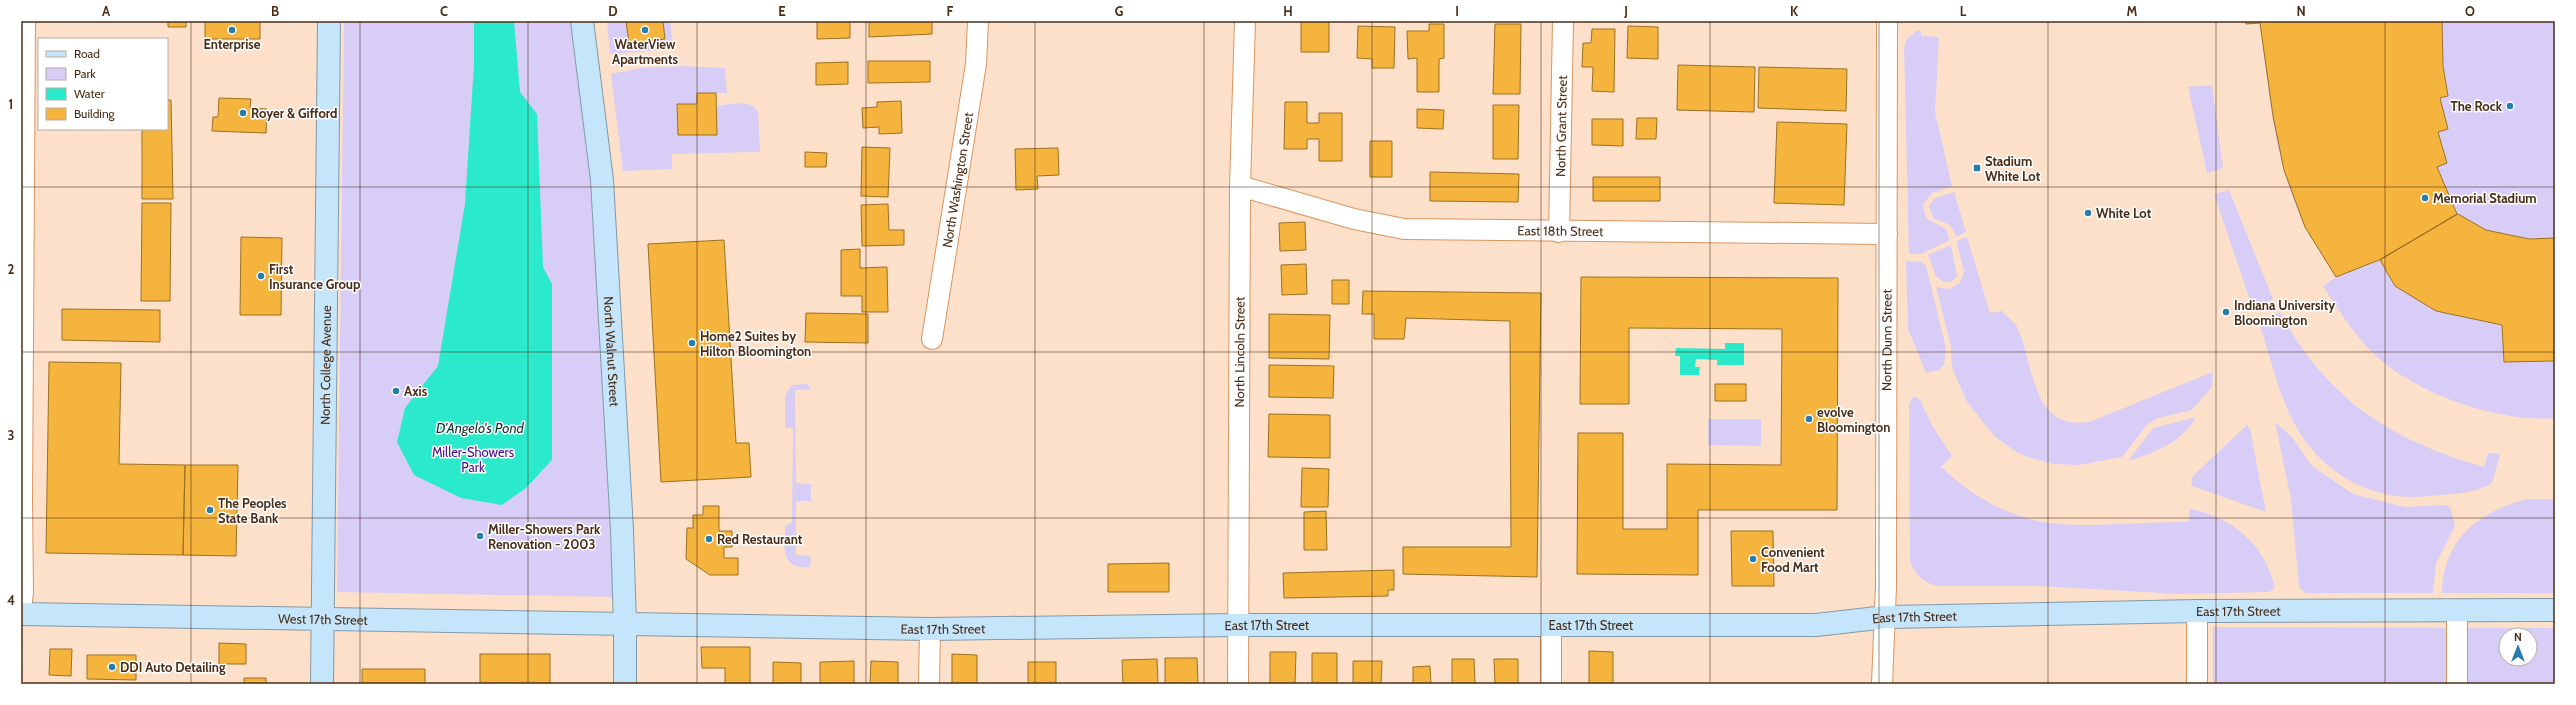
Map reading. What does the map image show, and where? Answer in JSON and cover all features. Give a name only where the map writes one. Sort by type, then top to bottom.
[{"type":"main road","name":"North College Avenue","points":[[322,684],[321,620],[329,21]]},
{"type":"main road","name":"North Walnut Street","points":[[582,21],[602,180],[625,624],[625,684]]},
{"type":"main road","name":"East 17th Street","points":[[625,624],[930,629],[1238,626],[1816,625],[1886,617],[2197,611],[2555,610]]},
{"type":"main road","name":"West 17th Street","points":[[21,614],[625,624]]},
{"type":"street","points":[[21,610],[24,592],[22,499],[25,21]]},
{"type":"street","name":"North Washington Street","points":[[932,339],[976,64],[978,21]]},
{"type":"street","name":"North Lincoln Street","points":[[1238,684],[1240,186],[1245,21]]},
{"type":"street","name":"North Grant Street","points":[[1559,232],[1563,21]]},
{"type":"street","name":"North Dunn Street","points":[[1882,684],[1886,617],[1886,21]]},
{"type":"street","name":"East 18th Street","points":[[1240,186],[1354,219],[1404,229],[1559,232],[1886,234]]},
{"type":"street","points":[[2197,611],[2197,684]]},
{"type":"street","points":[[2457,611],[2457,684]]},
{"type":"street","points":[[1550,684],[1551,626]]},
{"type":"street","points":[[930,629],[930,684]]},
{"type":"green space","name":"Miller-Showers Park","points":[[344,21],[572,21],[589,165],[595,237],[604,381],[613,597],[337,592]]},
{"type":"green space","points":[[607,21],[626,21],[629,44],[665,39],[663,21],[670,21],[673,49],[610,54]]},
{"type":"green space","name":"Memorial Stadium","points":[[2245,21],[2555,21],[2555,418],[2532,418],[2481,410],[2430,391],[2406,378],[2385,364],[2355,333],[2323,286],[2336,277],[2309,234],[2295,204],[2274,128],[2260,23],[2246,24]]},
{"type":"green space","points":[[1916,31],[1921,31],[1921,36],[1939,37],[1935,112],[1952,186],[1932,193],[1923,205],[1926,218],[1946,229],[1950,240],[1921,254],[1909,254],[1904,48],[1907,39]]},
{"type":"green space","points":[[685,66],[725,68],[727,93],[697,93],[697,104],[677,104],[678,135],[717,135],[717,106],[740,103],[750,105],[758,112],[760,152],[672,154],[672,169],[623,171],[611,74],[641,68]]},
{"type":"green space","points":[[2212,85],[2223,168],[2207,173],[2188,87]]},
{"type":"green space","points":[[2229,190],[2273,299],[2253,309],[2214,194]]},
{"type":"green space","points":[[1954,192],[1966,232],[1957,237],[1950,225],[1933,218],[1929,206],[1935,198]]},
{"type":"green space","points":[[1967,237],[1990,313],[2003,311],[2016,325],[2023,342],[2038,392],[2045,405],[2055,416],[2070,422],[2089,422],[2213,372],[2212,387],[2192,410],[2158,418],[2147,425],[2122,457],[2079,465],[2053,464],[2018,453],[1994,436],[1967,402],[1952,368],[1951,347],[1936,287],[1949,289],[1960,283],[1964,271],[1956,241]]},
{"type":"green space","points":[[1951,245],[1957,276],[1951,282],[1943,282],[1936,276],[1928,255]]},
{"type":"green space","points":[[1906,261],[1921,262],[1926,266],[1946,348],[1944,365],[1939,370],[1926,373],[1908,329]]},
{"type":"green space","points":[[2280,312],[2298,343],[2318,369],[2340,392],[2364,412],[2419,444],[2484,467],[2488,453],[2500,454],[2492,483],[2485,487],[2462,493],[2408,497],[2388,495],[2369,489],[2350,481],[2333,470],[2305,441],[2294,423],[2283,399],[2259,323]]},
{"type":"green space","points":[[807,384],[811,389],[795,390],[796,483],[811,484],[811,501],[796,501],[796,555],[809,556],[811,559],[810,567],[800,567],[793,565],[788,561],[785,549],[785,526],[792,522],[793,428],[785,428],[785,395],[792,385]]},
{"type":"green space","points":[[1916,397],[1920,400],[1933,427],[1952,456],[1941,467],[1972,492],[2001,509],[2030,519],[2058,524],[2087,525],[2188,522],[2190,509],[2205,513],[2220,518],[2245,535],[2264,559],[2275,588],[2268,592],[2178,594],[2039,586],[1937,586],[1924,580],[1914,570],[1910,561],[1909,405],[1912,398]]},
{"type":"green space","points":[[2196,417],[2183,434],[2166,446],[2128,461],[2153,428]]},
{"type":"green space","points":[[1708,419],[1761,419],[1761,446],[1708,445]]},
{"type":"green space","points":[[2275,422],[2292,437],[2312,466],[2353,494],[2405,507],[2444,505],[2450,507],[2455,526],[2436,563],[2433,593],[2306,593],[2299,588],[2291,499]]},
{"type":"green space","points":[[2247,425],[2250,429],[2266,512],[2192,486],[2191,479],[2195,474]]},
{"type":"green space","points":[[2528,499],[2555,499],[2555,593],[2442,593],[2444,574],[2449,557],[2467,530],[2494,511],[2510,504]]},
{"type":"green space","points":[[2213,627],[2498,628],[2498,667],[2538,667],[2538,628],[2555,628],[2555,684],[2213,684]]},
{"type":"water","name":"D'Angelo's Pond","points":[[474,21],[514,21],[520,92],[537,114],[543,267],[552,284],[552,460],[526,488],[502,505],[461,498],[414,475],[397,442],[405,408],[438,366],[465,204],[474,64]]},
{"type":"water","points":[[1725,343],[1744,343],[1744,365],[1717,365],[1717,360],[1696,359],[1695,367],[1700,367],[1699,375],[1680,375],[1680,356],[1675,356],[1676,348],[1725,349]]},
{"type":"building","points":[[168,21],[186,21],[186,27],[168,27]]},
{"type":"building","name":"Enterprise","points":[[205,21],[260,21],[260,39],[205,39]]},
{"type":"building","name":"WaterView Apartments","points":[[626,21],[663,21],[665,39],[629,44]]},
{"type":"building","points":[[817,21],[850,21],[850,38],[817,39]]},
{"type":"building","points":[[869,21],[932,21],[932,34],[869,37]]},
{"type":"building","points":[[1301,21],[1329,21],[1329,52],[1301,52]]},
{"type":"building","name":"Memorial Stadium","points":[[2245,21],[2442,21],[2443,66],[2448,96],[2440,98],[2448,129],[2438,132],[2447,163],[2437,167],[2457,214],[2379,260],[2336,277],[2305,227],[2284,170],[2273,116],[2260,23],[2246,24]]},
{"type":"building","points":[[1429,24],[1444,24],[1444,58],[1439,59],[1439,92],[1417,92],[1417,58],[1408,59],[1407,31],[1429,31]]},
{"type":"building","points":[[1495,24],[1521,24],[1520,94],[1493,94]]},
{"type":"building","points":[[1358,26],[1395,27],[1394,68],[1372,68],[1372,59],[1357,58]]},
{"type":"building","points":[[1628,26],[1658,27],[1658,59],[1627,58]]},
{"type":"building","points":[[1592,29],[1615,29],[1614,92],[1592,91],[1593,67],[1582,67],[1583,43],[1591,43]]},
{"type":"building","points":[[868,61],[930,61],[930,82],[868,83]]},
{"type":"building","points":[[848,62],[848,84],[816,85],[816,63]]},
{"type":"building","points":[[1678,65],[1755,67],[1754,112],[1677,110]]},
{"type":"building","points":[[1759,67],[1847,69],[1846,111],[1758,108]]},
{"type":"building","points":[[697,93],[716,93],[717,135],[678,135],[677,104],[697,104]]},
{"type":"building","name":"Royer & Gifford","points":[[219,98],[251,99],[250,108],[267,109],[266,133],[212,131],[213,117],[218,117]]},
{"type":"building","points":[[168,100],[171,100],[173,199],[142,199],[142,130],[168,130]]},
{"type":"building","points":[[901,101],[902,133],[879,134],[879,127],[863,128],[862,108],[877,107],[877,102]]},
{"type":"building","points":[[1285,102],[1307,102],[1307,123],[1319,123],[1319,113],[1342,113],[1342,161],[1319,161],[1319,139],[1307,139],[1307,149],[1284,149]]},
{"type":"building","points":[[1493,105],[1519,105],[1518,159],[1493,159]]},
{"type":"building","points":[[1417,109],[1444,110],[1443,129],[1417,128]]},
{"type":"building","points":[[1637,118],[1657,118],[1656,139],[1636,139]]},
{"type":"building","points":[[1592,119],[1623,119],[1623,146],[1592,145]]},
{"type":"building","points":[[1777,122],[1847,124],[1844,205],[1774,203]]},
{"type":"building","points":[[1370,141],[1392,141],[1392,177],[1370,177]]},
{"type":"building","points":[[862,147],[890,148],[888,197],[861,196]]},
{"type":"building","points":[[1058,148],[1059,175],[1037,176],[1038,189],[1016,190],[1015,149]]},
{"type":"building","points":[[805,152],[827,153],[826,167],[805,167]]},
{"type":"building","points":[[1430,172],[1519,174],[1518,202],[1430,201]]},
{"type":"building","points":[[1593,177],[1660,177],[1660,201],[1593,201]]},
{"type":"building","points":[[142,203],[171,203],[170,301],[141,301]]},
{"type":"building","points":[[888,204],[889,230],[904,230],[904,245],[862,246],[861,205]]},
{"type":"building","name":"Memorial Stadium","points":[[2458,214],[2486,230],[2529,239],[2555,238],[2555,361],[2504,362],[2502,325],[2436,311],[2395,286],[2380,260]]},
{"type":"building","points":[[1305,222],[1306,250],[1280,251],[1279,223]]},
{"type":"building","name":"First Insurance Group","points":[[241,237],[282,238],[281,315],[240,315]]},
{"type":"building","name":"Home2 Suites by Hilton Bloomington","points":[[724,240],[736,443],[749,443],[751,477],[661,482],[648,244]]},
{"type":"building","points":[[860,249],[860,268],[887,267],[888,312],[862,312],[862,296],[841,296],[841,250]]},
{"type":"building","points":[[1306,264],[1307,294],[1282,295],[1281,265]]},
{"type":"building","name":"evolve Bloomington","points":[[1581,277],[1838,278],[1837,510],[1698,510],[1698,575],[1577,574],[1578,433],[1623,433],[1623,529],[1667,529],[1667,464],[1781,465],[1782,329],[1629,328],[1629,404],[1580,404]]},
{"type":"building","points":[[1332,280],[1349,280],[1349,304],[1332,304]]},
{"type":"building","points":[[1363,291],[1541,293],[1537,577],[1403,574],[1403,547],[1511,547],[1510,321],[1406,318],[1404,339],[1374,339],[1374,314],[1362,314]]},
{"type":"building","points":[[62,309],[160,310],[160,342],[62,340]]},
{"type":"building","points":[[806,313],[868,314],[868,343],[805,342]]},
{"type":"building","points":[[1269,314],[1330,315],[1329,359],[1269,358]]},
{"type":"building","points":[[49,362],[121,363],[119,464],[185,465],[183,555],[46,553]]},
{"type":"building","points":[[1269,365],[1334,366],[1333,398],[1269,397]]},
{"type":"building","points":[[1715,384],[1746,384],[1746,401],[1715,401]]},
{"type":"building","points":[[1269,414],[1330,415],[1330,458],[1268,457]]},
{"type":"building","name":"The Peoples State Bank","points":[[185,465],[238,465],[236,556],[183,555]]},
{"type":"building","points":[[1302,468],[1329,469],[1328,507],[1301,507]]},
{"type":"building","name":"Red Restaurant","points":[[703,506],[719,506],[719,531],[732,531],[732,547],[724,547],[724,558],[738,558],[738,575],[710,575],[686,559],[687,528],[693,528],[693,515],[703,515]]},
{"type":"building","points":[[1326,511],[1327,550],[1304,550],[1304,512]]},
{"type":"building","name":"Convenient Food Mart","points":[[1731,531],[1773,531],[1774,586],[1732,586]]},
{"type":"building","points":[[1169,563],[1169,592],[1108,592],[1108,564]]},
{"type":"building","points":[[1394,570],[1394,590],[1388,590],[1388,596],[1284,598],[1283,573]]},
{"type":"building","points":[[219,643],[246,644],[246,664],[219,664]]},
{"type":"building","points":[[701,647],[750,647],[750,684],[725,684],[725,668],[702,668]]},
{"type":"building","points":[[50,649],[72,649],[71,676],[49,675]]},
{"type":"building","points":[[1589,651],[1613,652],[1613,684],[1589,684]]},
{"type":"building","points":[[1270,652],[1296,652],[1295,684],[1270,684]]},
{"type":"building","points":[[1312,653],[1337,653],[1337,684],[1312,684]]},
{"type":"building","points":[[480,654],[550,654],[550,684],[480,684]]},
{"type":"building","points":[[952,654],[977,655],[977,684],[952,684]]},
{"type":"building","name":"DDI Auto Detailing","points":[[87,655],[136,655],[136,680],[87,679]]},
{"type":"building","points":[[1165,658],[1197,658],[1198,684],[1165,684]]},
{"type":"building","points":[[1157,659],[1158,684],[1123,684],[1122,660]]},
{"type":"building","points":[[1452,659],[1474,659],[1475,684],[1452,684]]},
{"type":"building","points":[[1494,659],[1518,659],[1518,684],[1495,684]]},
{"type":"building","points":[[854,661],[854,684],[820,684],[820,662]]},
{"type":"building","points":[[871,661],[898,662],[898,684],[870,684]]},
{"type":"building","points":[[1353,661],[1382,661],[1381,684],[1353,684]]},
{"type":"building","points":[[773,662],[801,663],[801,684],[773,684]]},
{"type":"building","points":[[1028,662],[1056,662],[1056,684],[1028,684]]},
{"type":"building","points":[[1430,666],[1431,684],[1413,684],[1413,667]]},
{"type":"building","points":[[362,669],[425,669],[425,684],[362,684]]},
{"type":"building","points":[[244,678],[266,678],[266,684],[244,684]]},
{"type":"place","name":"Enterprise","points":[[232,30]]},
{"type":"place","name":"WaterView Apartments","points":[[645,30]]},
{"type":"place","name":"The Rock","points":[[2510,106]]},
{"type":"place","name":"Royer & Gifford","points":[[243,113]]},
{"type":"place","name":"Stadium White Lot","points":[[1977,168]]},
{"type":"place","name":"Memorial Stadium","points":[[2425,198]]},
{"type":"place","name":"White Lot","points":[[2088,213]]},
{"type":"place","name":"First Insurance Group","points":[[261,276]]},
{"type":"place","name":"Indiana University Bloomington","points":[[2226,312]]},
{"type":"place","name":"Home2 Suites by Hilton Bloomington","points":[[692,343]]},
{"type":"place","name":"Axis","points":[[396,391]]},
{"type":"place","name":"evolve Bloomington","points":[[1809,419]]},
{"type":"place","name":"The Peoples State Bank","points":[[210,510]]},
{"type":"place","name":"Miller-Showers Park Renovation - 2003","points":[[480,536]]},
{"type":"place","name":"Red Restaurant","points":[[709,539]]},
{"type":"place","name":"Convenient Food Mart","points":[[1753,559]]},
{"type":"place","name":"DDI Auto Detailing","points":[[112,667]]}]
